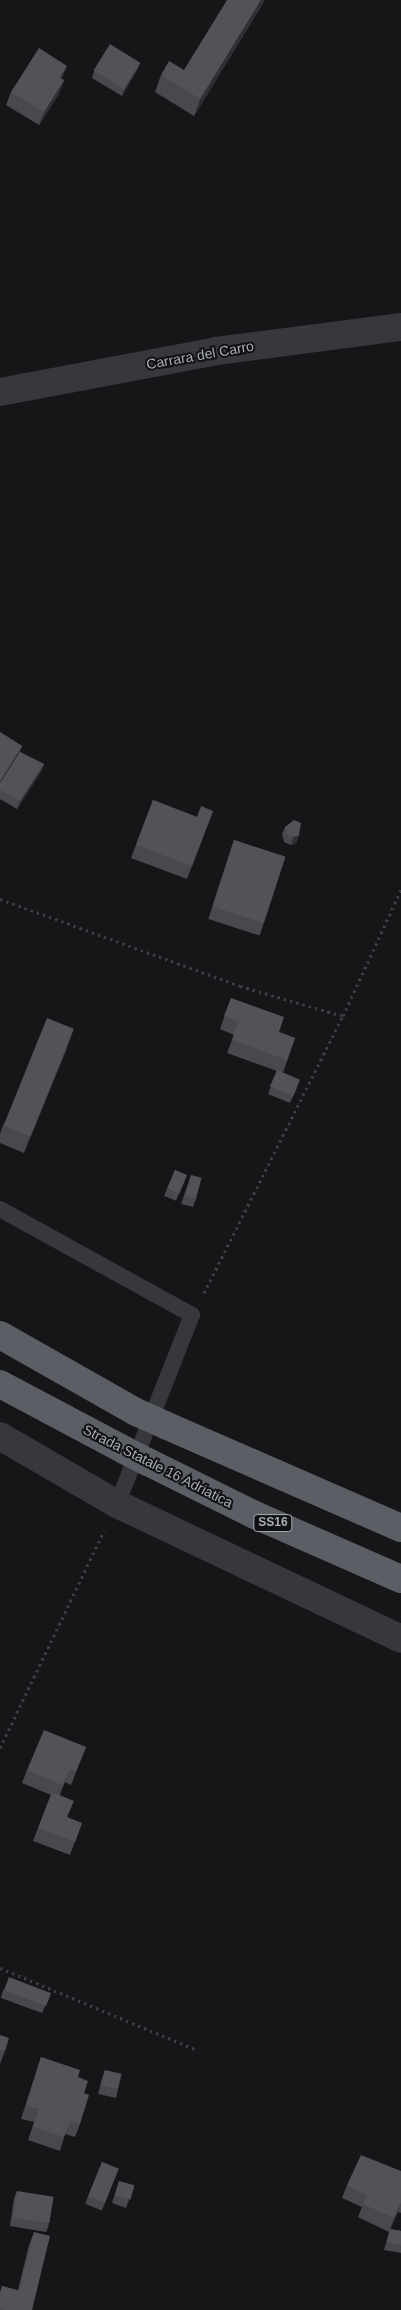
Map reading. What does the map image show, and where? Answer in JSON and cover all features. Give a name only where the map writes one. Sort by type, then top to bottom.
[{"type":"highway","points":[[0,1334],[136,1412],[401,1528]]},
{"type":"highway","name":"Strada Statale 16 Adriatica","points":[[0,1384],[136,1456],[255,1515],[401,1579]]},
{"type":"street","name":"Carrara del Carro","points":[[0,392],[216,351],[401,327]]},
{"type":"street","points":[[0,1436],[118,1504],[401,1639]]},
{"type":"lane","points":[[0,1209],[192,1315],[118,1504]]},
{"type":"path","points":[[192,1315],[343,1016],[401,890]]},
{"type":"path","points":[[0,899],[240,986],[343,1016]]},
{"type":"path","points":[[0,1748],[118,1504]]},
{"type":"path","points":[[0,1968],[195,2049]]},
{"type":"building","points":[[227,0],[261,0],[200,99],[161,75],[169,61],[184,70]]},
{"type":"building","points":[[110,44],[141,63],[124,89],[94,70]]},
{"type":"building","points":[[39,48],[67,66],[60,78],[64,80],[44,112],[11,92]]},
{"type":"building","points":[[0,732],[22,746],[0,781]]},
{"type":"building","points":[[20,752],[44,764],[20,801],[0,790],[0,783]]},
{"type":"building","points":[[153,800],[197,817],[201,806],[213,811],[192,866],[136,845]]},
{"type":"building","points":[[294,820],[301,823],[299,835],[293,837],[287,834],[285,827]]},
{"type":"building","points":[[234,840],[285,857],[264,923],[212,907]]},
{"type":"building","points":[[231,998],[284,1017],[279,1032],[295,1038],[287,1060],[232,1040],[238,1021],[224,1016]]},
{"type":"building","points":[[47,1018],[74,1029],[30,1136],[4,1126]]},
{"type":"building","points":[[277,1070],[300,1080],[293,1096],[270,1087]]},
{"type":"building","points":[[175,1170],[187,1175],[179,1193],[167,1188]]},
{"type":"building","points":[[191,1175],[202,1178],[196,1199],[185,1196]]},
{"type":"building","points":[[44,1730],[86,1747],[76,1771],[70,1769],[63,1785],[27,1770]]},
{"type":"building","points":[[52,1792],[74,1801],[67,1817],[82,1823],[75,1842],[38,1828]]},
{"type":"building","points":[[9,1977],[51,1993],[46,2006],[4,1990]]},
{"type":"building","points":[[0,2035],[9,2038],[5,2051],[0,2049]]},
{"type":"building","points":[[41,2057],[80,2070],[78,2077],[88,2081],[84,2093],[89,2095],[80,2124],[70,2121],[64,2137],[33,2127],[39,2109],[26,2105]]},
{"type":"building","points":[[105,2070],[122,2074],[118,2089],[101,2086]]},
{"type":"building","points":[[361,2155],[401,2171],[401,2203],[394,2218],[363,2204],[367,2195],[347,2185]]},
{"type":"building","points":[[102,2162],[119,2169],[105,2203],[88,2196]]},
{"type":"building","points":[[119,2181],[134,2185],[131,2200],[115,2195]]},
{"type":"building","points":[[17,2191],[54,2197],[49,2223],[13,2218]]},
{"type":"building","points":[[390,2229],[401,2231],[401,2245],[387,2242]]},
{"type":"building","points":[[34,2232],[50,2236],[32,2310],[0,2309],[2,2286],[19,2291]]}]
